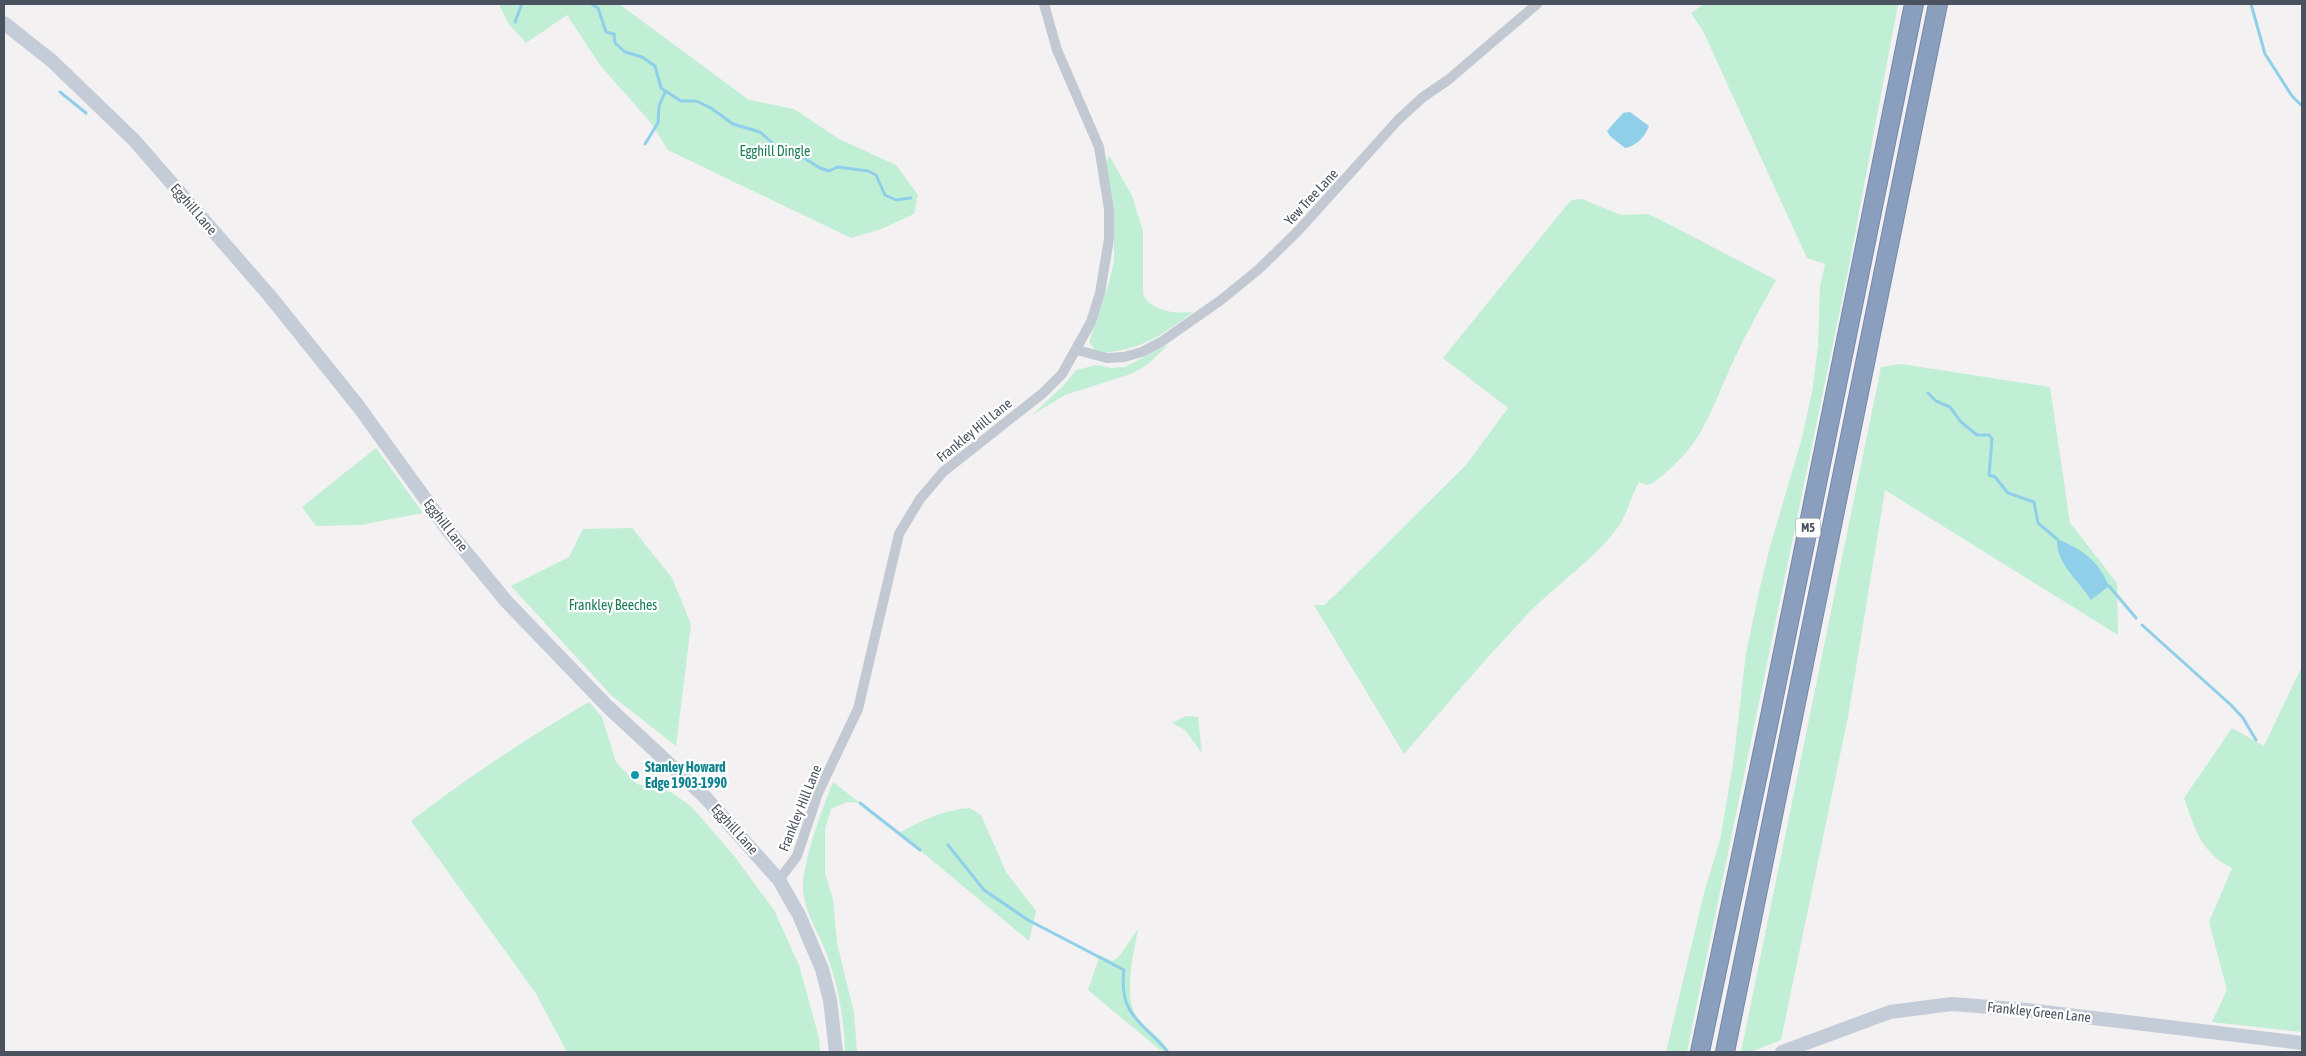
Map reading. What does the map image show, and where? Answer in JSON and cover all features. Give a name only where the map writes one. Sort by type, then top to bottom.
[{"type":"highway","name":"M5","points":[[1700,1052],[1914,4]]},
{"type":"highway","name":"M5","points":[[1725,1052],[1938,4]]},
{"type":"street","name":"Frankley Hill Lane","points":[[779,880],[797,856],[818,793],[858,710],[899,534],[920,498],[943,472],[1043,393],[1062,374],[1091,322],[1100,293],[1109,240],[1109,208],[1099,146],[1057,50],[1044,4]]},
{"type":"street","name":"Yew Tree Lane","points":[[1077,350],[1107,358],[1124,357],[1142,352],[1161,342],[1221,300],[1259,269],[1298,231],[1410,109],[1448,80],[1537,4]]},
{"type":"street","name":"Egghill Lane","points":[[4,23],[52,61],[134,140],[269,295],[335,377],[447,529],[506,601],[608,707],[705,797],[779,880],[799,915],[822,969],[830,1000],[836,1052]]},
{"type":"street","name":"Frankley Green Lane","points":[[1782,1052],[1890,1012],[1952,1004],[2027,1010],[2302,1043]]},
{"type":"green space","name":"Egghill Dingle","points":[[499,4],[619,4],[749,100],[794,109],[839,139],[896,165],[918,195],[914,214],[881,229],[851,238],[668,150],[651,123],[600,65],[567,15],[526,43],[508,23]]},
{"type":"green space","points":[[1704,4],[1898,4],[1849,266],[1687,1052],[1666,1052],[1704,893],[1720,840],[1733,765],[1746,653],[1759,592],[1769,550],[1802,438],[1812,392],[1818,346],[1820,287],[1825,264],[1807,258],[1703,31],[1691,13]]},
{"type":"green space","points":[[1109,155],[1132,196],[1143,231],[1143,294],[1152,305],[1158,308],[1180,313],[1193,312],[1160,335],[1137,346],[1111,352],[1097,352],[1089,342],[1109,283],[1114,261],[1114,208],[1106,165]]},
{"type":"green space","points":[[1582,199],[1621,215],[1648,214],[1776,280],[1741,344],[1702,430],[1683,456],[1653,483],[1647,485],[1639,482],[1623,519],[1606,542],[1525,617],[1404,754],[1314,605],[1324,605],[1333,597],[1466,465],[1508,408],[1443,358],[1571,200]]},
{"type":"green space","points":[[1169,344],[1147,365],[1131,374],[1065,395],[1032,415],[1063,386],[1076,370],[1097,365],[1111,368],[1125,367]]},
{"type":"green space","points":[[1901,364],[2050,387],[2070,523],[2117,583],[2118,635],[1885,490],[1848,717],[1781,1040],[1751,1052],[1741,1052],[1881,367]]},
{"type":"green space","points":[[376,448],[423,513],[361,525],[316,526],[302,507]]},
{"type":"green space","name":"Frankley Beeches","points":[[632,528],[672,578],[691,624],[676,746],[612,696],[511,586],[569,557],[583,529]]},
{"type":"green space","points":[[2302,666],[2302,1032],[2212,1022],[2227,990],[2209,922],[2232,868],[2213,855],[2200,839],[2184,798],[2232,728],[2264,746]]},
{"type":"green space","points":[[589,702],[602,717],[616,762],[637,784],[671,792],[692,807],[735,857],[774,910],[799,965],[819,1038],[820,1052],[567,1052],[535,992],[411,821],[498,759]]},
{"type":"green space","points":[[1186,716],[1198,717],[1202,753],[1185,730],[1172,723]]},
{"type":"green space","points":[[833,782],[860,803],[847,802],[831,809],[825,829],[825,873],[833,899],[837,943],[854,1013],[857,1052],[845,1052],[843,1025],[836,984],[823,945],[808,912],[803,891],[805,867],[809,852]]},
{"type":"green space","points":[[970,808],[981,815],[1006,872],[1036,911],[1029,941],[899,833],[942,813]]},
{"type":"green space","points":[[1138,929],[1130,977],[1131,1002],[1134,1013],[1159,1038],[1168,1052],[1159,1049],[1088,990],[1100,955],[1112,961],[1118,958]]},
{"type":"water","points":[[1630,112],[1649,126],[1640,140],[1625,148],[1610,136],[1607,131],[1623,113]]},
{"type":"water","points":[[2057,539],[2075,547],[2089,557],[2100,569],[2109,586],[2091,600],[2060,557]]},
{"type":"waterway","points":[[515,22],[522,4]]},
{"type":"waterway","points":[[591,4],[598,8],[606,32],[614,34],[615,43],[625,52],[642,57],[655,66],[661,88],[681,101],[696,101],[711,108],[733,124],[760,132],[778,148],[801,156],[820,168],[829,171],[838,167],[868,171],[876,175],[885,195],[896,200],[911,198]]},
{"type":"waterway","points":[[2251,4],[2265,54],[2292,96],[2302,106]]},
{"type":"waterway","points":[[60,92],[86,113]]},
{"type":"waterway","points":[[645,144],[658,123],[659,106],[665,92]]},
{"type":"waterway","points":[[1928,393],[1936,401],[1950,407],[1961,422],[1977,435],[1989,435],[1992,439],[1989,475],[1995,477],[2008,493],[2034,502],[2038,523],[2057,539]]},
{"type":"waterway","points":[[2109,586],[2136,618]]},
{"type":"waterway","points":[[2142,625],[2231,705],[2243,718],[2256,740]]},
{"type":"waterway","points":[[860,803],[920,850]]},
{"type":"waterway","points":[[948,845],[984,890],[1028,920],[1124,970],[1123,986],[1129,1009],[1168,1052]]},
{"type":"place","name":"Stanley Howard Edge 1903-1990","points":[[635,775]]}]
